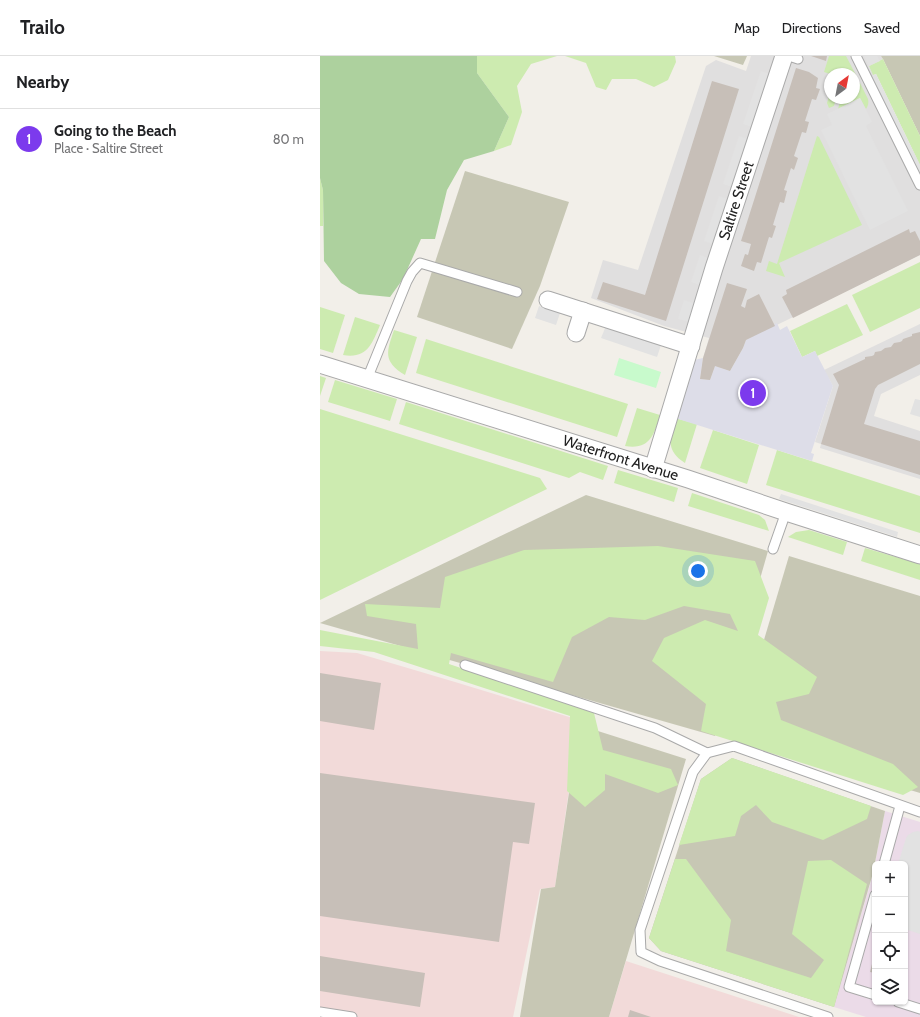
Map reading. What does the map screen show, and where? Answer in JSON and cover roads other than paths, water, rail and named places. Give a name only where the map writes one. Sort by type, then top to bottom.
[{"type":"street","name":"Saltire Street","points":[[653,468],[714,268],[791,57]]},
{"type":"street","points":[[548,300],[691,346]]},
{"type":"street","points":[[576,333],[583,311]]},
{"type":"street","name":"Waterfront Avenue","points":[[320,364],[653,468],[920,555]]},
{"type":"lane","points":[[856,56],[920,185]]},
{"type":"lane","points":[[367,379],[407,281],[412,272],[420,263],[517,292]]},
{"type":"lane","points":[[773,550],[786,512]]},
{"type":"lane","points":[[465,665],[655,728],[707,753]]},
{"type":"lane","points":[[828,1017],[660,961],[641,952],[640,930],[693,772],[707,753],[734,746],[920,812]]},
{"type":"lane","points":[[885,861],[900,806]]},
{"type":"lane","points":[[872,994],[849,987],[874,897]]},
{"type":"lane","points":[[907,1005],[920,1009]]},
{"type":"lane","points":[[320,1012],[352,1017]]},
{"type":"place","name":"Going to the Beach","points":[[753,393]]}]
